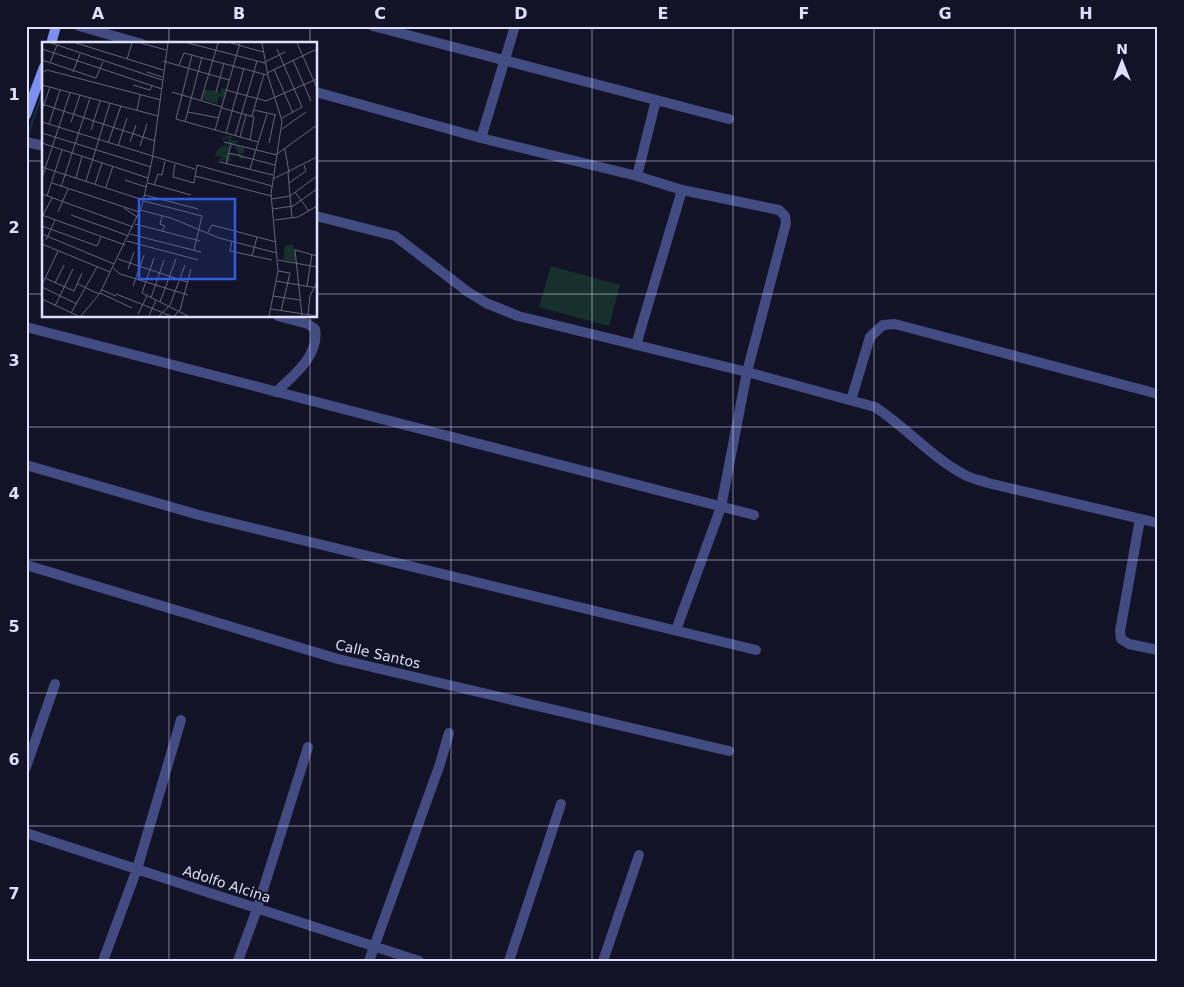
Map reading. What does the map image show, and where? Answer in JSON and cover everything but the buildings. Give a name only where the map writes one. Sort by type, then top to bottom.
[{"type":"main road","points":[[52,42],[56,26]]},
{"type":"main road","points":[[26,115],[42,71]]},
{"type":"street","points":[[79,26],[135,42]]},
{"type":"street","points":[[374,26],[729,119]]},
{"type":"street","points":[[481,138],[515,26]]},
{"type":"street","points":[[318,93],[481,138],[637,176],[682,190],[779,210],[785,216],[786,223],[747,372],[721,507],[676,630]]},
{"type":"street","points":[[637,176],[656,100]]},
{"type":"street","points":[[26,142],[42,146]]},
{"type":"street","points":[[636,345],[682,190]]},
{"type":"street","points":[[318,217],[395,236],[468,292],[486,303],[512,314],[747,372],[874,407],[891,418],[946,463],[966,476],[988,483],[1158,523]]},
{"type":"street","points":[[276,392],[311,354],[317,336],[315,329],[308,324],[286,318]]},
{"type":"street","points":[[851,400],[870,337],[883,325],[895,324],[1158,394]]},
{"type":"street","points":[[26,327],[754,515]]},
{"type":"street","points":[[26,465],[199,515],[756,650]]},
{"type":"street","points":[[1140,519],[1120,631],[1121,639],[1129,644],[1158,650]]},
{"type":"street","name":"Calle Santos","points":[[26,565],[338,659],[729,751]]},
{"type":"street","points":[[26,767],[56,684]]},
{"type":"street","points":[[103,961],[137,869],[181,720]]},
{"type":"street","points":[[369,961],[440,764],[449,732]]},
{"type":"street","points":[[238,961],[257,909],[308,747]]},
{"type":"street","points":[[509,961],[561,804]]},
{"type":"street","name":"Adolfo Alcina","points":[[26,834],[419,961]]},
{"type":"street","points":[[603,961],[639,855]]},
{"type":"green space","points":[[551,266],[620,285],[609,326],[539,307]]},
{"type":"water","points":[[42,91],[42,97],[29,135],[27,134]]}]
